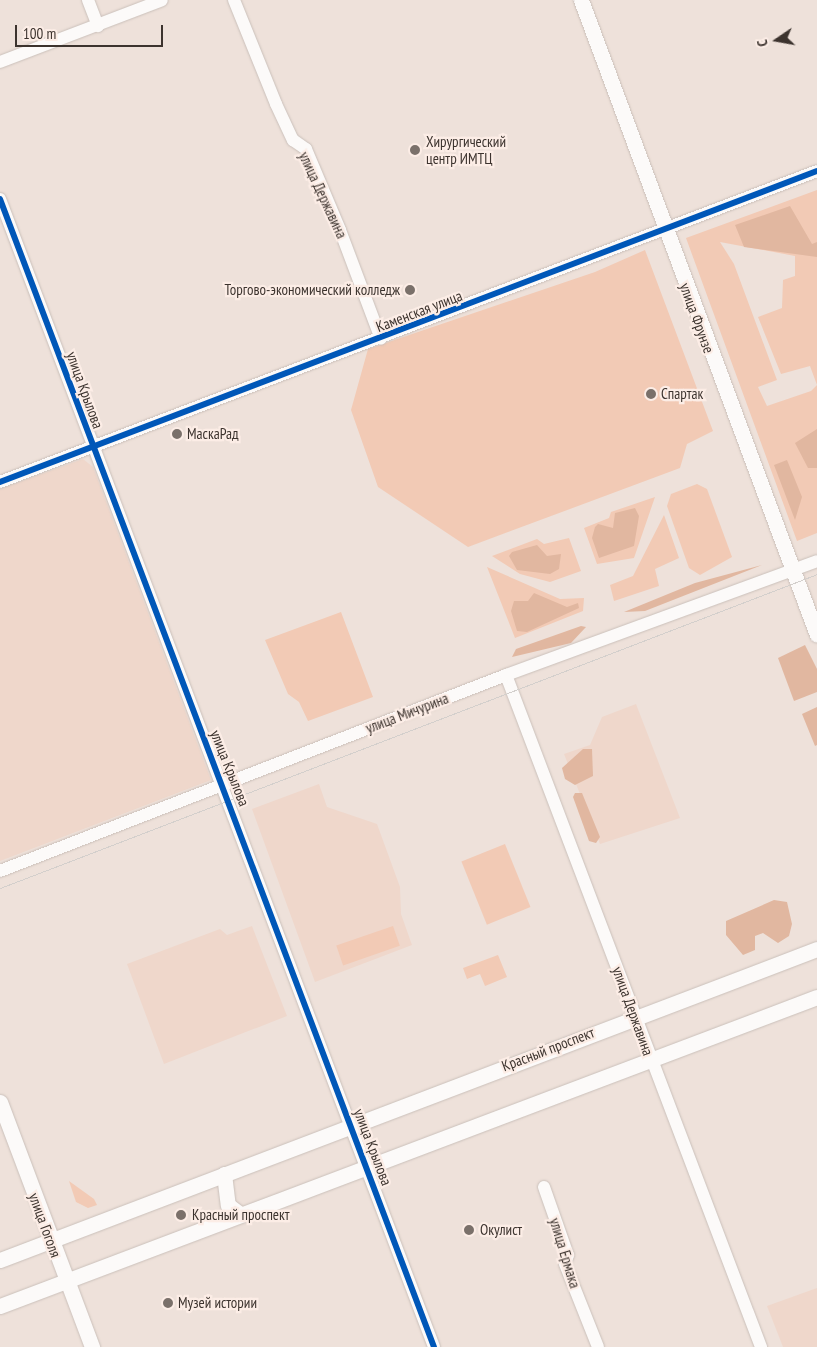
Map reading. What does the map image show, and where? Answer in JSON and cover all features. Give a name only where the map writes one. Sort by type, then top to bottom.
[{"type":"main road","name":"улица Фрунзе","points":[[581,0],[817,635]]},
{"type":"main road","name":"Красный проспект","points":[[0,1260],[635,1016],[817,949]]},
{"type":"main road","points":[[0,1306],[367,1165],[817,997]]},
{"type":"main road","name":"улица Гоголя","points":[[0,1102],[50,1241],[92,1347]]},
{"type":"main road","points":[[224,1174],[228,1205],[240,1214]]},
{"type":"street","points":[[88,0],[98,26]]},
{"type":"street","points":[[0,62],[162,0]]},
{"type":"street","name":"улица Державина","points":[[234,0],[288,131],[306,149],[380,339]]},
{"type":"street","name":"Каменская улица","points":[[0,482],[380,339],[817,171]]},
{"type":"street","name":"улица Крылова","points":[[0,198],[352,1125],[434,1347]]},
{"type":"street","name":"улица Мичурина","points":[[0,871],[222,783],[506,675],[817,561]]},
{"type":"street","name":"улица Державина","points":[[506,675],[761,1347]]},
{"type":"street","name":"улица Ермака","points":[[544,1187],[568,1255],[565,1264],[598,1347]]},
{"type":"shaded area","points":[[817,190],[817,385],[817,533],[797,541],[686,238]],"holes":[[[720,242],[795,256],[795,276],[783,280],[782,308],[758,317],[781,374],[810,366],[817,385],[811,391],[767,406],[758,387],[777,380],[734,264]]]},
{"type":"shaded area","points":[[790,206],[812,244],[817,242],[817,257],[744,247],[735,225]]},
{"type":"shaded area","name":"Спартак","points":[[645,250],[713,431],[687,444],[680,468],[468,547],[378,487],[351,410],[368,349],[595,272]]},
{"type":"shaded area","points":[[817,429],[817,468],[808,468],[795,443]]},
{"type":"shaded area","points":[[83,459],[93,467],[211,780],[0,861],[0,489]]},
{"type":"shaded area","points":[[787,460],[802,497],[795,520],[774,465]]},
{"type":"shaded area","points":[[697,484],[707,489],[732,557],[700,575],[689,568],[667,506],[671,494]]},
{"type":"shaded area","points":[[655,497],[634,558],[597,564],[584,528],[609,518],[611,512]]},
{"type":"shaded area","points":[[635,508],[639,516],[634,546],[599,558],[592,538],[595,527],[598,524],[613,528],[615,513]]},
{"type":"shaded area","points":[[664,515],[679,558],[655,569],[659,586],[614,601],[610,585],[633,576]]},
{"type":"shaded area","points":[[569,538],[581,571],[550,582],[520,574],[492,556],[537,539],[544,544]]},
{"type":"shaded area","points":[[537,545],[547,556],[561,554],[559,569],[550,574],[517,570],[509,556],[512,552]]},
{"type":"shaded area","points":[[762,565],[645,611],[624,612],[695,583]]},
{"type":"shaded area","points":[[487,567],[560,599],[584,598],[583,611],[515,638]]},
{"type":"shaded area","points":[[534,593],[567,607],[578,603],[579,608],[527,632],[517,631],[511,611],[514,601],[528,601]]},
{"type":"shaded area","points":[[341,612],[373,697],[308,721],[299,702],[288,694],[265,640]]},
{"type":"shaded area","points":[[581,626],[586,627],[571,643],[512,657],[516,649]]},
{"type":"shaded area","points":[[805,645],[817,669],[817,692],[794,701],[778,658]]},
{"type":"shaded area","points":[[636,704],[680,818],[600,844],[564,754],[590,745],[602,717]]},
{"type":"shaded area","points":[[817,707],[817,745],[815,746],[802,714]]},
{"type":"shaded area","points":[[583,749],[592,749],[593,776],[575,785],[565,779],[562,768]]},
{"type":"shaded area","points":[[319,784],[327,807],[377,824],[400,887],[401,914],[412,945],[315,982],[252,809]]},
{"type":"shaded area","points":[[575,793],[582,793],[600,837],[596,843],[589,841],[573,797]]},
{"type":"shaded area","points":[[505,844],[530,907],[487,925],[461,862]]},
{"type":"shaded area","points":[[774,900],[787,902],[792,924],[789,936],[778,943],[763,933],[755,936],[755,950],[743,955],[726,935],[726,921]]},
{"type":"shaded area","points":[[252,926],[287,1016],[164,1064],[127,964],[220,929],[227,935]]},
{"type":"shaded area","points":[[393,926],[400,946],[343,965],[336,946]]},
{"type":"shaded area","points":[[498,955],[507,977],[485,986],[480,974],[467,979],[463,968]]},
{"type":"shaded area","points":[[69,1181],[94,1199],[97,1205],[88,1208],[76,1202]]},
{"type":"shaded area","points":[[817,1288],[817,1347],[783,1347],[767,1306]]},
{"type":"tram line","points":[[0,888],[817,574]]},
{"type":"cycle path","points":[[0,482],[817,171]]},
{"type":"cycle path","points":[[0,199],[434,1347]]},
{"type":"place","name":"Хирургический центр ИМТЦ","points":[[415,150]]},
{"type":"place","name":"Торгово-экономический колледж","points":[[410,290]]},
{"type":"place","name":"Спартак","points":[[651,394]]},
{"type":"place","name":"МаскаРад","points":[[177,434]]},
{"type":"place","name":"Красный проспект","points":[[181,1215]]},
{"type":"place","name":"Окулист","points":[[469,1230]]},
{"type":"place","name":"Музей истории","points":[[168,1303]]}]
